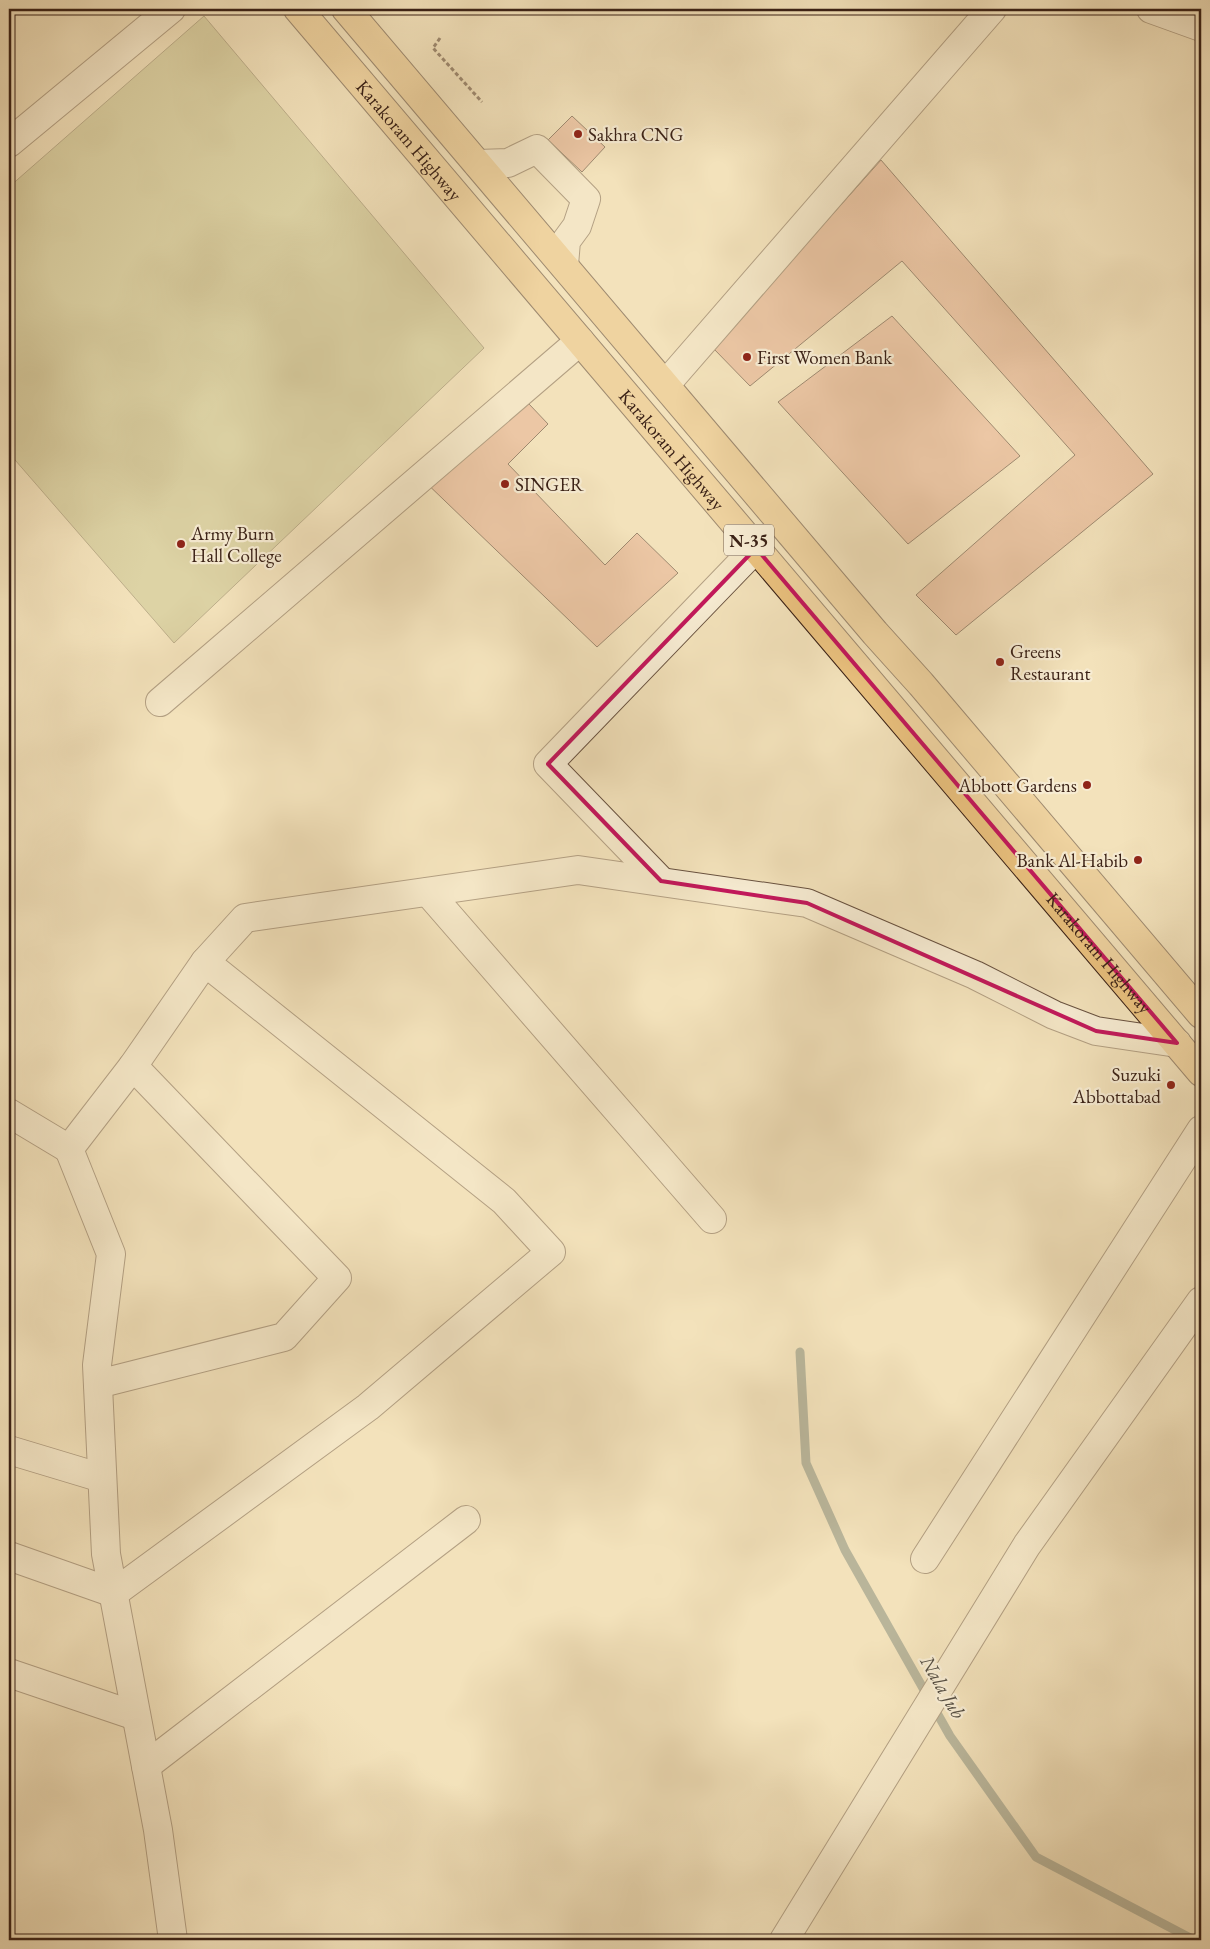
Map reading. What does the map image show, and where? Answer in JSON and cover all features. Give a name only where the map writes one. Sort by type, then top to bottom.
[{"type":"highway","name":"Karakoram Highway","points":[[298,9],[1201,1072]]},
{"type":"highway","name":"Karakoram Highway","points":[[346,9],[1201,1014]]},
{"type":"street","points":[[9,143],[171,9]]},
{"type":"street","points":[[666,384],[992,9]]},
{"type":"street","points":[[1151,9],[1201,28]]},
{"type":"street","points":[[478,164],[508,164],[537,149],[586,199],[577,226],[566,241],[564,265]]},
{"type":"street","points":[[160,702],[580,341]]},
{"type":"street","points":[[662,881],[548,764],[756,548]]},
{"type":"street","points":[[69,1149],[133,1066],[205,962],[245,918],[578,870],[807,903],[975,975],[1054,1015],[1087,1028],[1134,1038],[1177,1043]]},
{"type":"street","points":[[428,892],[712,1219]]},
{"type":"street","points":[[114,1593],[368,1407],[551,1252],[504,1201],[205,962]]},
{"type":"street","points":[[98,1384],[284,1338],[337,1278],[133,1066]]},
{"type":"street","points":[[9,1113],[69,1149],[111,1254],[97,1365],[106,1554],[158,1830],[172,1940]]},
{"type":"street","points":[[924,1559],[1201,1130]]},
{"type":"street","points":[[784,1940],[1027,1546],[1201,1301]]},
{"type":"street","points":[[9,1450],[102,1478]]},
{"type":"street","points":[[146,1766],[466,1520]]},
{"type":"street","points":[[9,1556],[114,1593]]},
{"type":"street","points":[[9,1673],[136,1716]]},
{"type":"path","points":[[440,38],[433,48],[482,102]]},
{"type":"highlighted area","points":[[756,548],[1177,1043],[1096,1031],[807,903],[661,881],[548,764]]},
{"type":"shaded area","points":[[204,16],[484,348],[174,643],[9,453],[9,187]]},
{"type":"building","points":[[572,116],[605,147],[582,172],[548,140]]},
{"type":"building","points":[[881,160],[1153,474],[956,635],[916,595],[1075,455],[902,261],[750,386],[713,348]]},
{"type":"building","points":[[892,316],[1020,456],[908,544],[778,402]]},
{"type":"building","points":[[511,385],[548,424],[508,464],[605,565],[637,533],[678,573],[597,647],[419,476]]},
{"type":"waterway","name":"Nala Jub","points":[[800,1352],[806,1463],[845,1550],[950,1736],[1036,1857],[1194,1940]]},
{"type":"place","name":"Sakhra CNG","points":[[578,134]]},
{"type":"place","name":"First Women Bank","points":[[747,357]]},
{"type":"place","name":"SINGER","points":[[505,484]]},
{"type":"place","name":"Army Burn Hall College","points":[[181,544]]},
{"type":"place","name":"Greens Restaurant","points":[[1000,662]]},
{"type":"place","name":"Abbott Gardens","points":[[1087,785]]},
{"type":"place","name":"Bank Al-Habib","points":[[1138,860]]},
{"type":"place","name":"Suzuki Abbottabad","points":[[1171,1085]]}]
